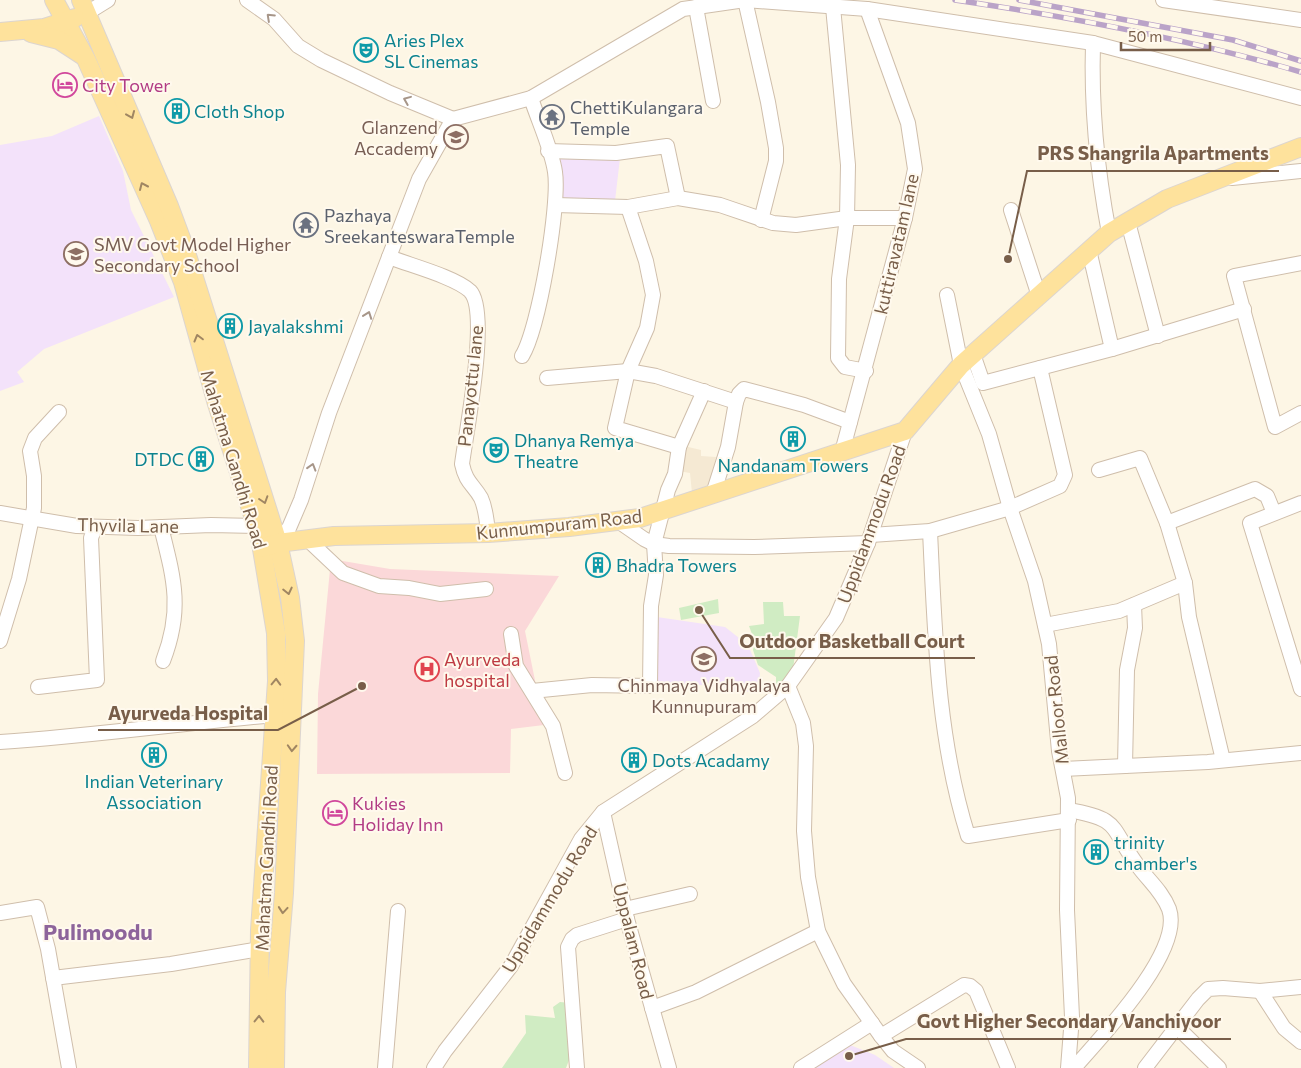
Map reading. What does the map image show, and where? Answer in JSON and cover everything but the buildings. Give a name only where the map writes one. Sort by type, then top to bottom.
[{"type":"main road","points":[[0,20],[36,18],[84,6]]},
{"type":"main road","name":"Mahatma Gandhi Road","points":[[84,6],[162,209],[270,546],[290,598],[295,641],[295,665],[284,893],[276,992],[275,1068]]},
{"type":"main road","points":[[0,32],[44,28],[61,12]]},
{"type":"main road","name":"Mahatma Gandhi Road","points":[[61,12],[162,209],[216,404],[257,526],[270,546],[276,633],[274,716],[260,949],[258,1068]]},
{"type":"main road","points":[[21,30],[60,40],[86,59]]},
{"type":"main road","name":"Uppidammodu Road","points":[[905,431],[967,360],[1109,233],[1167,199],[1212,180],[1244,171],[1301,147]]},
{"type":"main road","name":"Kunnumpuram Road","points":[[270,546],[334,536],[488,534],[618,521],[662,512],[905,431]]},
{"type":"street","points":[[84,6],[108,0]]},
{"type":"street","points":[[247,0],[274,19],[298,46],[320,60],[390,93],[452,119],[531,98],[683,9],[745,0],[867,9],[1093,43],[1301,98]]},
{"type":"street","points":[[745,0],[768,102],[776,148],[776,161],[761,220]]},
{"type":"street","points":[[1163,0],[1301,20]]},
{"type":"street","points":[[696,7],[713,100]]},
{"type":"street","points":[[833,7],[848,165],[847,218],[839,279],[838,358],[846,367],[866,371]]},
{"type":"street","name":"kuttiravatam lane","points":[[842,452],[866,371],[914,181],[913,146],[908,123],[867,9]]},
{"type":"street","points":[[1093,43],[1094,124],[1109,233]]},
{"type":"street","points":[[522,356],[532,331],[546,268],[555,205],[555,171],[531,98]]},
{"type":"street","points":[[270,546],[289,528],[301,500],[329,413],[418,179],[452,119]]},
{"type":"street","points":[[548,151],[616,153],[667,146],[678,198]]},
{"type":"street","points":[[1212,180],[1301,171]]},
{"type":"street","points":[[555,205],[628,207],[678,198],[720,205],[761,220],[796,225],[847,218],[905,218]]},
{"type":"street","points":[[628,207],[646,261],[652,295],[647,328],[628,370],[615,428],[679,447]]},
{"type":"street","points":[[1011,210],[1039,296]]},
{"type":"street","points":[[1128,222],[1158,336]]},
{"type":"street","points":[[1090,250],[1112,350]]},
{"type":"street","name":"Panayottu lane","points":[[389,257],[457,282],[471,292],[476,304],[479,334],[462,464],[464,474],[480,497],[485,510],[488,534]]},
{"type":"street","points":[[1301,263],[1234,276],[1275,427],[1301,413]]},
{"type":"street","points":[[947,295],[967,360],[983,383],[1112,350],[1244,309]]},
{"type":"street","name":"Malloor Road","points":[[967,360],[1010,508],[1035,581],[1049,644],[1059,751],[1068,815],[1066,910],[1072,1017],[1068,1068]]},
{"type":"street","points":[[618,521],[654,544],[754,547],[870,539],[930,531],[1010,508],[1060,486],[1066,475],[1040,368]]},
{"type":"street","points":[[547,378],[628,370],[656,376],[736,402]]},
{"type":"street","points":[[713,494],[728,447],[736,402],[740,392],[747,390],[804,405],[850,422]]},
{"type":"street","points":[[532,691],[592,686],[650,686],[651,606],[656,575],[654,544],[662,512],[675,474],[679,447],[704,391]]},
{"type":"street","points":[[0,641],[19,579],[34,508],[34,476],[30,451],[35,438],[59,412]]},
{"type":"street","name":"Uppidammodu Road","points":[[434,1068],[444,1051],[511,966],[581,839],[603,812],[753,716],[788,686],[836,618],[870,539],[905,431]]},
{"type":"street","points":[[1099,470],[1140,458],[1167,523],[1185,583],[1192,633],[1223,760]]},
{"type":"street","points":[[1167,523],[1255,489],[1260,489],[1267,496],[1274,513]]},
{"type":"street","points":[[1301,503],[1250,523],[1301,688]]},
{"type":"street","name":"Thyvila Lane","points":[[0,513],[95,527],[257,526]]},
{"type":"street","points":[[38,687],[97,680],[91,538],[95,527]]},
{"type":"street","points":[[161,527],[175,584],[172,636],[163,662]]},
{"type":"street","points":[[930,531],[936,676],[942,723],[956,796],[968,836],[1068,815],[1105,819],[1114,827],[1137,864],[1159,890],[1169,910],[1172,923],[1164,948],[1139,992],[1074,1068]]},
{"type":"street","points":[[307,539],[343,573],[379,586],[409,588],[440,594],[486,588]]},
{"type":"street","points":[[1045,625],[1094,617],[1134,605],[1185,583]]},
{"type":"street","points":[[1124,766],[1127,670],[1135,628],[1134,605]]},
{"type":"street","points":[[511,634],[516,666],[553,726],[564,773]]},
{"type":"street","points":[[788,686],[803,723],[806,746],[804,832],[808,877],[818,931],[844,984],[893,1051],[914,1067]]},
{"type":"street","points":[[0,742],[90,736],[183,723],[274,716]]},
{"type":"street","points":[[1063,769],[1223,760],[1301,753]]},
{"type":"street","name":"Uppalam Road","points":[[603,812],[626,914],[669,1068]]},
{"type":"street","points":[[577,1068],[568,947],[572,939],[577,935],[626,914],[690,894]]},
{"type":"street","points":[[0,913],[37,908],[53,978],[69,1068]]},
{"type":"street","points":[[385,1068],[398,911]]},
{"type":"street","points":[[652,1008],[696,992],[818,931]]},
{"type":"street","points":[[53,978],[171,964],[260,949]]},
{"type":"street","points":[[881,1036],[964,985],[970,986],[976,992],[1008,1068]]},
{"type":"street","points":[[1145,1068],[1198,998],[1208,989],[1223,988],[1260,991],[1298,989],[1301,987]]},
{"type":"street","points":[[1260,991],[1284,1028],[1301,1042]]},
{"type":"street","points":[[801,1068],[872,1023]]},
{"type":"street","points":[[1176,1026],[1219,1068]]},
{"type":"shaded area","name":"SMV Govt Model Higher Secondary School","points":[[99,116],[123,171],[131,210],[174,297],[44,349],[17,372],[24,382],[0,391],[0,145],[52,136]]},
{"type":"shaded area","points":[[620,158],[615,201],[558,202],[558,159]]},
{"type":"shaded area","points":[[684,446],[701,450],[701,456],[716,457],[712,490],[692,493],[690,473],[678,471]]},
{"type":"shaded area","points":[[331,559],[390,569],[559,576],[525,631],[544,725],[511,729],[510,773],[317,774],[318,694]]},
{"type":"shaded area","name":"Chinmaya Vidhyalaya Kunnupuram","points":[[657,617],[725,627],[748,645],[760,673],[758,692],[729,691],[722,686],[652,683]]},
{"type":"shaded area","points":[[845,1043],[875,1055],[894,1068],[809,1068]]},
{"type":"green space","points":[[718,599],[719,613],[681,620],[679,608]]},
{"type":"green space","points":[[763,602],[783,602],[784,616],[800,616],[792,677],[776,684],[776,677],[758,665],[753,650],[755,642],[749,626],[764,624]]},
{"type":"green space","points":[[560,1002],[570,1003],[571,1055],[566,1068],[502,1068],[526,1033],[525,1015],[555,1018],[553,1007]]},
{"type":"railway","points":[[955,0],[1129,30],[1216,49],[1301,72]]},
{"type":"railway","points":[[1019,0],[1233,40],[1301,61]]},
{"type":"place","name":"Aries Plex SL Cinemas","points":[[366,50]]},
{"type":"place","name":"City Tower","points":[[65,85]]},
{"type":"place","name":"Cloth Shop","points":[[177,111]]},
{"type":"place","name":"ChettiKulangara Temple","points":[[552,117]]},
{"type":"place","name":"Glanzend Accademy","points":[[456,137]]},
{"type":"place","name":"Pazhaya SreekanteswaraTemple","points":[[306,225]]},
{"type":"place","name":"SMV Govt Model Higher Secondary School","points":[[76,254]]},
{"type":"place","name":"PRS Shangrila Apartments","points":[[1008,259]]},
{"type":"place","name":"Jayalakshmi","points":[[230,326]]},
{"type":"place","name":"Nandanam Towers","points":[[793,439]]},
{"type":"place","name":"Dhanya Remya Theatre","points":[[496,450]]},
{"type":"place","name":"DTDC","points":[[201,459]]},
{"type":"place","name":"Bhadra Towers","points":[[598,565]]},
{"type":"place","name":"Outdoor Basketball Court","points":[[699,610]]},
{"type":"place","name":"Chinmaya Vidhyalaya Kunnupuram","points":[[704,659]]},
{"type":"place","name":"Ayurveda hospital","points":[[427,669]]},
{"type":"place","name":"Ayurveda Hospital","points":[[362,686]]},
{"type":"place","name":"Indian Veterinary Association","points":[[154,755]]},
{"type":"place","name":"Dots Acadamy","points":[[634,760]]},
{"type":"place","name":"Kukies Holiday Inn","points":[[335,813]]},
{"type":"place","name":"trinity chamber's","points":[[1096,852]]},
{"type":"place","name":"Govt Higher Secondary Vanchiyoor","points":[[849,1056]]},
{"type":"district","name":"Pulimoodu","points":[[98,931]]}]
